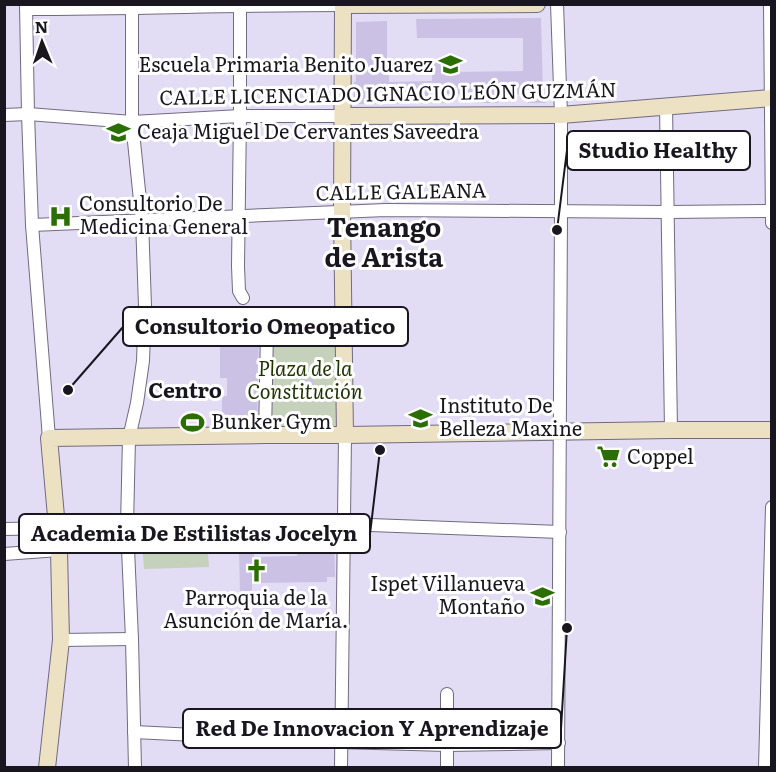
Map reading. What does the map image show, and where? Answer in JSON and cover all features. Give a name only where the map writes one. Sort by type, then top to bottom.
[{"type":"street","points":[[46,768],[61,640],[59,550],[32,225],[26,7],[537,4]]},
{"type":"street","points":[[557,4],[561,115],[558,768]]},
{"type":"street","points":[[770,4],[771,223]]},
{"type":"street","points":[[240,5],[238,274],[243,298]]},
{"type":"street","points":[[341,768],[345,435],[342,212],[343,5]]},
{"type":"street","points":[[132,7],[132,122],[142,220],[145,306],[143,361],[129,438],[127,526],[135,768]]},
{"type":"street","name":"CALLE LICENCIADO IGNACIO LEÓN GUZMÁN","points":[[4,116],[28,114],[132,122],[240,116],[561,115],[771,98]]},
{"type":"street","points":[[666,106],[671,430]]},
{"type":"street","name":"CALLE GALEANA","points":[[32,225],[386,210],[771,211]]},
{"type":"street","points":[[265,435],[267,330],[344,330]]},
{"type":"street","points":[[49,438],[771,430]]},
{"type":"street","points":[[765,768],[771,507]]},
{"type":"street","points":[[127,526],[344,524],[560,532]]},
{"type":"street","points":[[4,529],[57,528]]},
{"type":"street","points":[[4,554],[59,550]]},
{"type":"street","points":[[61,640],[132,639]]},
{"type":"street","points":[[447,694],[447,768]]},
{"type":"street","points":[[134,732],[447,745],[559,743]]},
{"type":"green space","name":"Plaza de la Constitución","points":[[269,333],[340,333],[341,429],[270,429]]},
{"type":"green space","points":[[141,529],[206,529],[209,567],[144,569]]},
{"type":"building","points":[[541,18],[543,94],[546,94],[546,103],[528,103],[528,94],[498,94],[498,103],[474,103],[474,94],[446,94],[447,103],[354,104],[356,22],[387,21],[389,82],[432,81],[432,62],[445,61],[445,72],[523,71],[523,38],[417,38],[416,19]]},
{"type":"building","points":[[201,309],[251,313],[255,319],[265,319],[259,330],[257,425],[222,425],[222,396],[227,396],[227,378],[220,378],[220,345],[198,344]]},
{"type":"building","points":[[313,379],[313,388],[303,391],[302,383]]},
{"type":"building","points":[[334,532],[335,577],[327,577],[327,582],[252,583],[252,593],[240,593],[239,550],[254,549],[254,557],[297,556],[296,533]]},
{"type":"place","name":"Escuela Primaria Benito Juarez","points":[[451,65]]},
{"type":"place","name":"Ceaja Miguel De Cervantes Saveedra","points":[[119,132]]},
{"type":"place","name":"Consultorio De Medicina General","points":[[61,216]]},
{"type":"place","name":"Studio Healthy","points":[[557,230]]},
{"type":"place","name":"Consultorio Omeopatico","points":[[68,390]]},
{"type":"place","name":"Instituto De Belleza Maxine","points":[[421,418]]},
{"type":"place","name":"Bunker Gym","points":[[193,422]]},
{"type":"place","name":"Academia De Estilistas Jocelyn","points":[[380,450]]},
{"type":"place","name":"Coppel","points":[[609,457]]},
{"type":"place","name":"Parroquia de la Asunción de María.","points":[[256,570]]},
{"type":"place","name":"Ispet Villanueva Montaño","points":[[543,596]]},
{"type":"place","name":"Red De Innovacion Y Aprendizaje","points":[[567,628]]},
{"type":"district","name":"Tenango de Arista","points":[[384,243]]},
{"type":"district","name":"Centro","points":[[185,391]]}]
